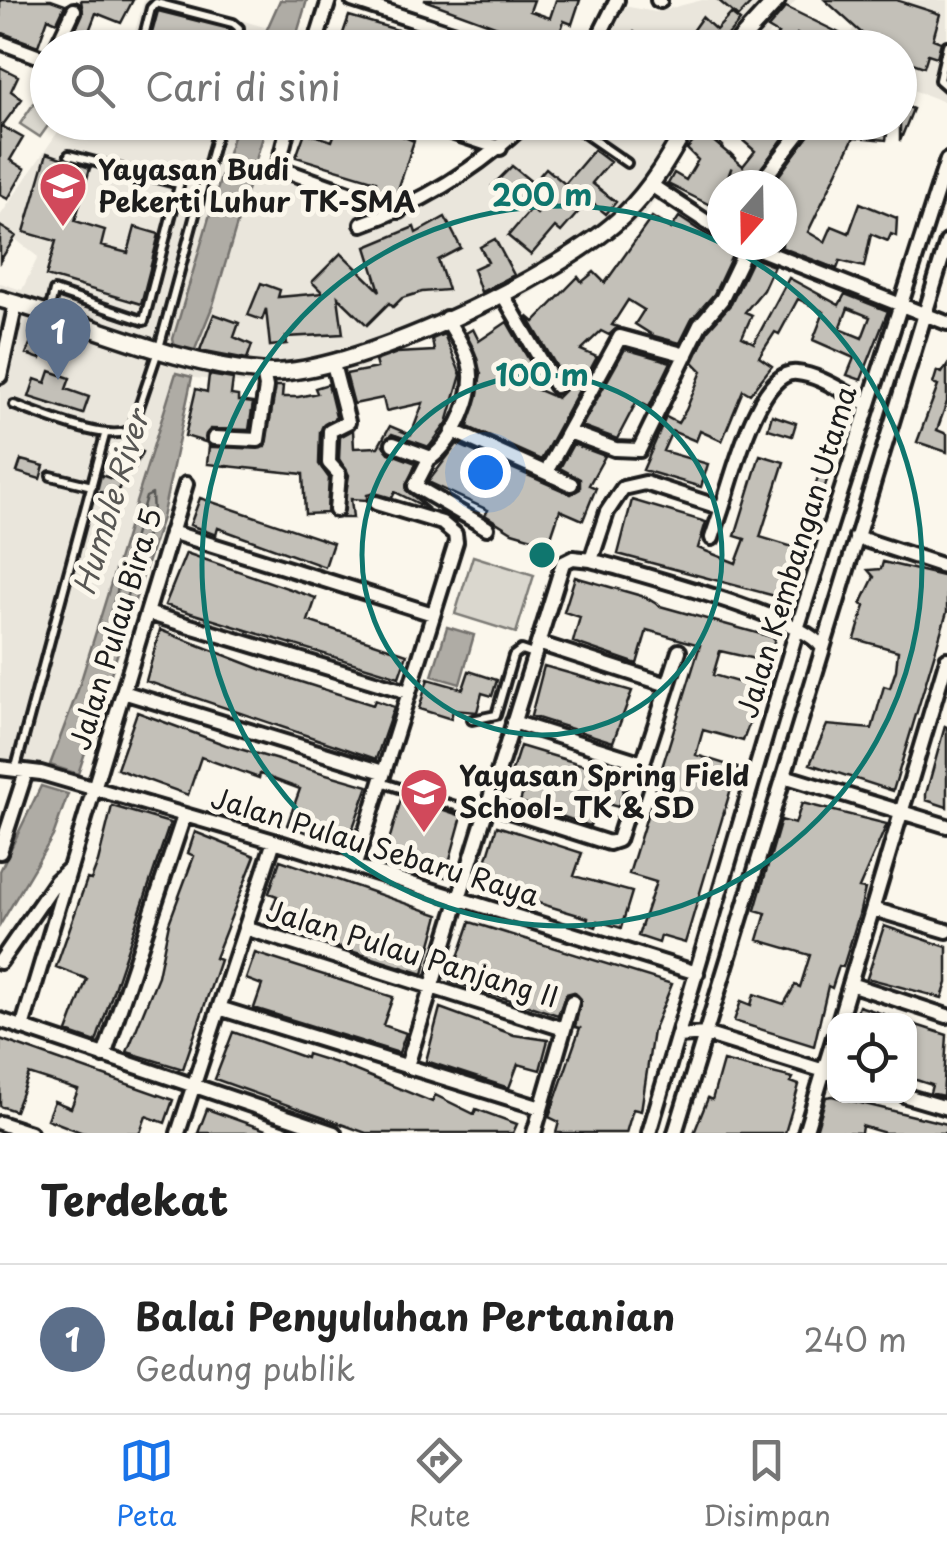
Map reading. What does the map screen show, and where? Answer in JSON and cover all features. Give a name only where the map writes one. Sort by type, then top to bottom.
[{"type":"street","points":[[320,30],[329,0]]},
{"type":"street","points":[[352,0],[443,30]]},
{"type":"street","points":[[603,30],[618,0]]},
{"type":"street","points":[[750,30],[777,0]]},
{"type":"street","points":[[65,30],[74,10]]},
{"type":"street","points":[[0,42],[30,53]]},
{"type":"street","points":[[284,140],[276,162],[284,171],[399,211]]},
{"type":"street","points":[[476,140],[500,148]]},
{"type":"street","points":[[362,224],[423,200],[508,140]]},
{"type":"street","points":[[0,376],[8,301],[202,361],[263,372],[310,370],[333,364],[502,294],[571,258],[624,216],[681,140]]},
{"type":"street","points":[[771,170],[794,140]]},
{"type":"street","name":"Jalan Kembangan Utama","points":[[649,1133],[798,626],[947,160]]},
{"type":"street","points":[[651,185],[707,222]]},
{"type":"street","name":"Jalan Kembangan Utama","points":[[676,1133],[947,242]]},
{"type":"street","points":[[569,432],[623,451],[639,450],[700,325],[722,299],[741,260]]},
{"type":"street","points":[[785,260],[947,323]]},
{"type":"street","points":[[502,294],[556,386]]},
{"type":"street","points":[[930,300],[947,306]]},
{"type":"street","points":[[446,318],[471,371],[470,391],[453,430],[440,452],[429,458],[416,486],[487,528]]},
{"type":"street","points":[[546,472],[620,337],[686,355]]},
{"type":"street","points":[[333,364],[348,422],[330,434],[329,464],[339,474],[336,510]]},
{"type":"street","points":[[214,438],[258,440],[266,387],[263,372]]},
{"type":"street","points":[[712,538],[762,398],[781,376],[801,373],[868,404]]},
{"type":"street","points":[[453,430],[571,484]]},
{"type":"street","points":[[392,444],[429,458]]},
{"type":"street","points":[[592,557],[614,498],[633,484],[645,483],[722,508]]},
{"type":"street","name":"Jalan Pulau Bira 5","points":[[22,1028],[70,868],[89,788],[186,484]]},
{"type":"street","points":[[355,866],[455,534],[442,523],[376,503]]},
{"type":"street","points":[[171,532],[433,614]]},
{"type":"street","points":[[856,537],[947,567]]},
{"type":"street","points":[[407,1066],[560,569],[568,559],[592,557],[798,626],[822,647]]},
{"type":"street","points":[[806,604],[817,615],[832,612]]},
{"type":"street","points":[[147,613],[408,692]]},
{"type":"street","points":[[536,649],[668,685]]},
{"type":"street","points":[[485,810],[615,842],[679,651]]},
{"type":"street","points":[[842,1013],[947,658]]},
{"type":"street","points":[[122,692],[382,776]]},
{"type":"street","points":[[513,722],[643,764]]},
{"type":"street","name":"Jalan Pulau Sebaru Raya","points":[[0,768],[30,772],[274,841],[697,972]]},
{"type":"street","points":[[0,852],[30,772]]},
{"type":"street","points":[[784,776],[947,826]]},
{"type":"street","points":[[104,1056],[184,816]]},
{"type":"street","points":[[178,1133],[274,841]]},
{"type":"street","points":[[0,962],[56,881],[70,868]]},
{"type":"street","points":[[873,909],[947,932]]},
{"type":"street","name":"Jalan Pulau Panjang II","points":[[245,928],[564,1028]]},
{"type":"street","points":[[850,984],[947,1016]]},
{"type":"street","points":[[534,1133],[572,1002]]},
{"type":"street","points":[[220,1008],[541,1108]]},
{"type":"street","points":[[684,1018],[706,1034],[827,1071]]},
{"type":"street","points":[[0,1020],[334,1133]]},
{"type":"street","points":[[679,1036],[706,1034]]},
{"type":"street","points":[[805,1133],[827,1079]]},
{"type":"street","points":[[917,1099],[947,1108]]},
{"type":"street","points":[[0,1122],[30,1133]]},
{"type":"lane","points":[[146,30],[151,8],[156,4],[233,24],[239,30]]},
{"type":"lane","points":[[947,45],[938,80],[947,86]]},
{"type":"lane","points":[[14,405],[105,434],[122,436],[132,428],[161,348],[216,140]]},
{"type":"lane","points":[[594,140],[627,163]]},
{"type":"lane","points":[[69,155],[179,184]]},
{"type":"lane","points":[[49,313],[54,290],[144,321],[186,168],[208,175]]},
{"type":"lane","points":[[30,772],[105,434]]},
{"type":"lane","points":[[51,476],[92,486]]},
{"type":"lane","points":[[496,715],[513,656],[521,650],[536,649]]},
{"type":"lane","points":[[472,720],[496,715],[513,722]]},
{"type":"lane","points":[[382,776],[485,810]]},
{"type":"path","points":[[714,140],[735,158],[730,170]]},
{"type":"shaded area","points":[[144,0],[176,0],[274,30],[135,30]]},
{"type":"shaded area","points":[[702,0],[796,0],[772,30],[601,30],[618,5],[656,12]]},
{"type":"shaded area","points":[[863,0],[947,0],[947,103],[917,92],[917,30],[852,30]]},
{"type":"shaded area","points":[[30,109],[30,130],[20,124]]},
{"type":"shaded area","points":[[52,140],[248,140],[240,168],[376,211],[419,209],[452,190],[511,140],[692,140],[645,216],[516,303],[363,368],[255,385],[186,377],[54,776],[0,766],[0,283],[22,290],[38,257],[0,227],[0,216]]},
{"type":"shaded area","points":[[473,556],[534,575],[516,633],[455,614]]},
{"type":"water","points":[[280,0],[307,0],[298,30],[267,30]]},
{"type":"water","points":[[232,140],[262,140],[213,305],[194,352],[175,347],[173,339]]},
{"type":"water","points":[[176,373],[192,377],[162,518],[78,774],[50,765],[78,690]]},
{"type":"water","points":[[447,627],[474,635],[460,684],[432,676]]},
{"type":"water","points":[[41,786],[68,794],[53,836],[0,925],[0,871]]},
{"type":"building","points":[[0,0],[51,0],[65,5],[57,22],[48,18],[44,30],[30,30],[30,43],[0,32]]},
{"type":"building","points":[[81,0],[133,0],[121,23],[96,13],[89,30],[75,30],[83,13]]},
{"type":"building","points":[[424,0],[534,0],[530,11],[550,18],[556,0],[580,0],[572,24],[564,21],[561,30],[506,30]]},
{"type":"building","points":[[718,0],[754,0],[738,17]]},
{"type":"building","points":[[825,0],[896,0],[940,14],[933,39],[941,42],[937,57],[928,54],[924,67],[917,65],[917,30],[858,30]]},
{"type":"building","points":[[786,7],[833,30],[771,30],[768,28]]},
{"type":"building","points":[[158,11],[230,29],[230,30],[153,30]]},
{"type":"building","points":[[731,14],[740,21],[732,30],[716,30]]},
{"type":"building","points":[[349,16],[398,30],[344,30]]},
{"type":"building","points":[[702,17],[716,30],[693,30]]},
{"type":"building","points":[[0,67],[18,76],[11,91],[22,99],[2,126],[23,138],[10,160],[25,169],[8,199],[0,195]]},
{"type":"building","points":[[302,140],[414,141],[396,196],[374,188],[376,181],[296,157]]},
{"type":"building","points":[[695,140],[712,140],[743,166],[755,151],[742,140],[782,140],[760,170],[707,170],[707,204],[668,184],[674,173],[686,180],[698,160],[687,149]]},
{"type":"building","points":[[805,140],[853,140],[808,232],[825,242],[832,226],[849,233],[860,203],[897,218],[896,236],[891,234],[888,241],[871,234],[864,267],[840,261],[837,269],[797,254],[797,170],[783,170]]},
{"type":"building","points":[[594,150],[610,162],[592,183],[616,202],[606,214],[589,200],[561,232],[555,227],[531,255],[508,236],[531,209],[537,214],[552,196],[534,182],[546,168],[565,184]]},
{"type":"building","name":"Yayasan Budi Pekerti Luhur TK-SMA","points":[[47,153],[90,168],[75,221],[105,230],[101,246],[128,253],[135,227],[159,234],[141,304],[46,276],[56,241],[24,232]]},
{"type":"building","points":[[512,166],[533,183],[514,205],[492,186]]},
{"type":"building","points":[[445,217],[461,248],[438,260],[448,290],[402,298],[393,307],[389,303],[367,325],[338,297],[343,334],[286,337],[287,344],[270,346],[266,309],[262,320],[248,315],[261,283],[280,290],[278,297],[323,293],[312,282],[341,253],[380,291],[366,247],[414,227],[416,233]]},
{"type":"building","points":[[652,217],[671,229],[679,217],[707,235],[707,260],[730,260],[714,294],[692,319],[680,343],[654,336],[635,324],[644,310],[628,300],[612,325],[618,327],[609,335],[601,331],[581,350],[597,357],[541,460],[468,427],[481,374],[466,333],[473,329],[479,341],[507,322],[537,374],[524,384],[557,398],[565,390],[567,375],[559,371],[527,316],[534,322],[578,277],[582,282],[594,272],[605,283]]},
{"type":"building","points":[[0,226],[16,236],[0,261]]},
{"type":"building","points":[[495,239],[514,275],[481,292],[473,269],[488,262],[480,247]]},
{"type":"building","points":[[752,260],[774,266],[763,290],[745,312],[752,315],[742,337],[754,343],[789,278],[839,305],[845,294],[888,311],[861,380],[847,375],[854,358],[813,340],[824,312],[798,299],[779,334],[775,332],[759,357],[772,366],[750,394],[743,390],[722,441],[700,431],[696,441],[672,431],[663,451],[708,464],[701,487],[643,470],[666,417],[678,423],[686,410],[702,371],[693,362],[708,330],[731,304]],"holes":[[[848,308],[870,317],[862,338],[840,329]]]},
{"type":"building","points":[[214,314],[239,323],[234,337],[252,345],[247,359],[200,350]]},
{"type":"building","points":[[444,334],[461,375],[447,423],[429,447],[392,434],[383,445],[389,453],[416,463],[406,490],[429,509],[395,492],[392,498],[375,493],[367,495],[367,500],[351,499],[353,518],[342,518],[349,475],[339,459],[340,437],[353,430],[354,448],[378,447],[390,426],[411,435],[423,403],[386,411],[383,398],[354,404],[346,374],[377,368],[375,361],[397,353],[434,351],[432,339]]},
{"type":"building","points":[[32,339],[45,344],[40,359],[26,354]]},
{"type":"building","points":[[625,349],[671,362],[649,407],[637,401],[617,439],[582,426]]},
{"type":"building","points":[[947,365],[947,402],[937,430],[947,434],[947,452],[917,442],[938,386],[933,384],[937,371],[942,373]]},
{"type":"building","points":[[50,371],[70,378],[66,389],[89,397],[83,414],[29,397],[35,379],[46,383]]},
{"type":"building","points":[[209,375],[233,379],[231,395],[238,396],[238,401],[253,403],[249,430],[210,429],[205,442],[185,436],[196,389],[207,392]]},
{"type":"building","points":[[328,384],[336,417],[320,431],[319,464],[329,478],[327,513],[305,514],[303,474],[207,464],[209,447],[265,447],[276,386],[283,386],[282,397],[298,397],[317,393],[315,388]]},
{"type":"building","points":[[772,415],[796,423],[792,436],[768,429]]},
{"type":"building","points":[[457,444],[571,494],[580,489],[580,479],[560,468],[573,444],[605,456],[589,485],[596,488],[583,520],[560,510],[549,543],[512,532],[485,515],[488,510],[428,482]]},
{"type":"building","points":[[127,445],[142,452],[132,474],[125,471],[116,497],[97,491],[101,475],[112,479]]},
{"type":"building","points":[[760,455],[784,462],[760,537],[803,550],[786,599],[618,554],[632,500],[706,522],[698,548],[736,563],[745,539],[735,536]]},
{"type":"building","points":[[21,460],[44,466],[40,479],[17,472]]},
{"type":"building","points":[[820,470],[829,473],[822,497],[813,494]]},
{"type":"building","points":[[200,498],[333,543],[325,567],[218,528],[216,535],[190,525]]},
{"type":"building","points":[[186,553],[316,598],[308,621],[407,654],[399,677],[165,605]]},
{"type":"building","points":[[883,562],[947,577],[947,612],[893,791],[810,764],[827,725],[872,729],[884,686],[890,688],[898,651],[855,639],[865,606],[861,604],[874,577],[868,570],[881,569]]},
{"type":"building","points":[[575,577],[775,638],[768,662],[720,651],[713,675],[762,689],[743,741],[703,730],[696,755],[738,768],[736,774],[740,775],[730,792],[685,943],[661,936],[659,943],[638,936],[656,882],[629,874],[700,645],[647,630],[637,664],[573,642],[580,617],[564,612]]},
{"type":"building","points":[[160,630],[263,670],[373,705],[375,700],[394,707],[376,759],[146,681]]},
{"type":"building","points":[[544,666],[632,691],[613,742],[531,716]]},
{"type":"building","points":[[469,671],[497,680],[492,696],[482,693],[477,712],[453,710],[451,719],[419,709],[428,679],[463,689]]},
{"type":"building","points":[[137,712],[226,745],[368,786],[346,847],[287,825],[300,789],[260,774],[259,778],[201,757],[188,795],[117,769]]},
{"type":"building","points":[[947,727],[947,807],[926,800]]},
{"type":"building","points":[[520,746],[627,778],[618,807],[597,801],[590,826],[520,802],[528,776],[512,771]]},
{"type":"building","name":"Yayasan Spring Field School- TK & SD","points":[[402,796],[462,816],[445,877],[384,858]]},
{"type":"building","points":[[802,803],[887,824],[859,888],[865,889],[859,915],[843,967],[839,966],[832,988],[828,986],[814,1046],[734,1021],[741,1001],[751,1005],[754,994],[784,1004],[795,985],[800,987],[810,955],[758,940],[766,913],[755,910],[781,820],[795,824]]},
{"type":"building","points":[[112,806],[170,823],[96,1042],[67,1032],[87,979],[56,967],[87,879],[91,880],[98,862]]},
{"type":"building","points":[[497,826],[582,853],[574,876],[632,892],[621,928],[598,921],[596,927],[587,924],[588,918],[479,885]]},
{"type":"building","points":[[195,832],[255,856],[215,958],[220,960],[183,1069],[127,1052],[158,976],[169,923],[194,856],[188,853]]},
{"type":"building","points":[[280,860],[439,915],[423,974],[266,924],[277,896],[269,893]]},
{"type":"building","points":[[470,922],[672,984],[653,1031],[641,1111],[633,1109],[626,1133],[556,1133],[559,1122],[549,1117],[580,1028],[575,1027],[581,999],[574,992],[566,994],[558,1015],[450,981]]},
{"type":"building","points":[[884,926],[947,947],[947,983],[942,998],[867,978]]},
{"type":"building","points":[[255,953],[393,997],[383,1025],[406,1033],[399,1053],[254,1008],[262,985],[246,979]]},
{"type":"building","points":[[859,1006],[880,1013],[856,1013]]},
{"type":"building","points":[[440,1008],[514,1035],[548,1040],[540,1070],[518,1064],[509,1088],[426,1061]]},
{"type":"building","points":[[917,1025],[947,1035],[943,1096],[930,1093],[932,1085],[917,1080]]},
{"type":"building","points":[[233,1032],[306,1058],[307,1054],[339,1064],[432,1102],[435,1095],[474,1114],[476,1109],[517,1124],[513,1133],[366,1133],[215,1079]]},
{"type":"building","points":[[0,1039],[173,1100],[165,1123],[146,1116],[140,1133],[83,1133],[47,1119],[54,1101],[71,1108],[78,1090],[29,1074],[15,1111],[0,1106]]},
{"type":"building","points":[[723,1061],[793,1078],[791,1082],[799,1085],[785,1133],[694,1133],[708,1098],[712,1100]]},
{"type":"building","points":[[826,1097],[827,1103],[861,1103],[947,1124],[947,1133],[885,1133],[862,1126],[861,1133],[816,1131]]},
{"type":"building","points":[[207,1109],[271,1132],[271,1133],[198,1133]]},
{"type":"place","name":"Yayasan Budi Pekerti Luhur TK-SMA","points":[[63,228]]},
{"type":"place","name":"Balai Penyuluhan Pertanian","points":[[58,380]]},
{"type":"place","name":"Yayasan Spring Field School- TK & SD","points":[[424,834]]},
{"type":"water label","name":"Humble River","points":[[112,503]]}]
